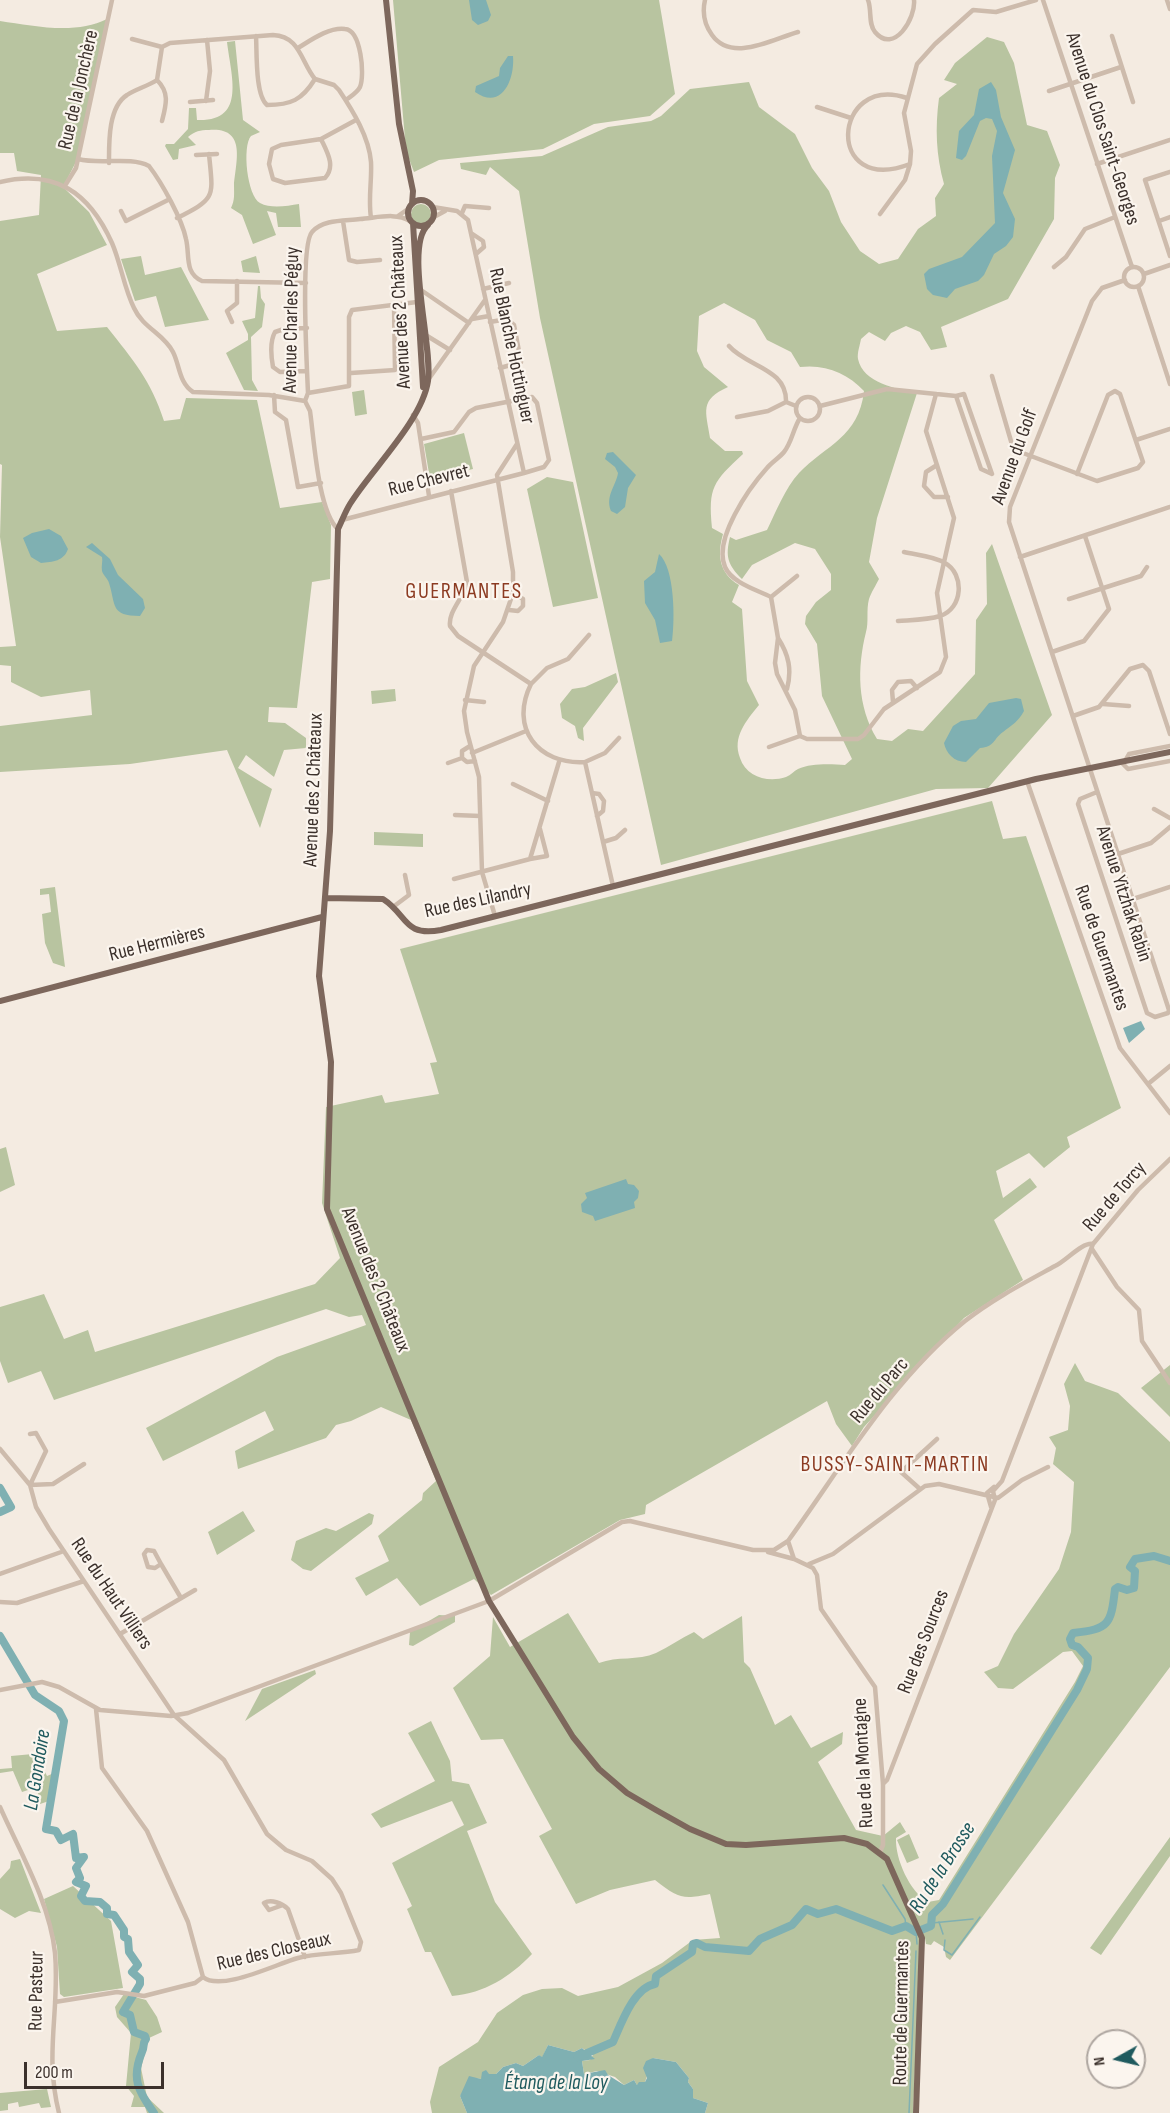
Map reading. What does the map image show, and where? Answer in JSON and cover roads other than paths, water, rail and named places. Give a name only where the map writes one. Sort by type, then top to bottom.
[{"type":"main road","points":[[386,0],[401,135],[412,185],[411,222],[420,226],[428,225],[434,217],[433,207],[412,185]]},
{"type":"main road","points":[[410,206],[424,200]]},
{"type":"main road","name":"Avenue des 2 Châteaux","points":[[411,222],[417,302],[428,380],[413,415],[350,504],[338,529],[331,789],[319,976],[331,1062],[327,1209],[489,1601],[573,1737],[599,1769],[627,1793],[690,1829],[726,1844],[746,1845],[844,1838],[856,1840],[880,1852]]},
{"type":"main road","name":"Avenue des 2 Châteaux","points":[[421,399],[424,375],[419,243],[420,234],[428,225]]},
{"type":"main road","name":"Rue des Lilandry","points":[[325,898],[383,899],[407,924],[423,932],[495,916],[1027,781],[1170,752]]},
{"type":"main road","name":"Rue Hermières","points":[[0,1001],[322,917]]},
{"type":"main road","name":"Route de Guermantes","points":[[880,1852],[886,1859],[921,1933],[916,2113]]},
{"type":"street","name":"Rue de la Jonchère","points":[[66,184],[72,178],[78,159],[112,0]]},
{"type":"street","points":[[705,0],[703,17],[708,30],[716,42],[725,46],[736,49],[749,48],[798,32]]},
{"type":"street","points":[[868,0],[872,26],[880,37],[887,39],[900,34],[910,23],[914,0]]},
{"type":"street","points":[[880,213],[905,180],[910,164],[911,151],[904,113],[917,64],[969,13],[977,10],[996,12],[1036,0]]},
{"type":"street","name":"Avenue du Clos Saint-Georges","points":[[1043,0],[1132,267]]},
{"type":"street","points":[[1167,0],[1170,9]]},
{"type":"street","points":[[298,48],[338,29],[347,29],[355,33],[358,42],[361,82],[358,91],[346,100]]},
{"type":"street","points":[[132,39],[162,47],[170,43],[256,36],[279,35],[290,39],[298,48],[315,79],[334,85],[346,100],[364,133],[371,161],[369,193],[371,218]]},
{"type":"street","points":[[256,36],[260,92],[262,101],[267,105],[288,105],[297,100],[315,79]]},
{"type":"street","points":[[1112,36],[1133,102]]},
{"type":"street","points":[[206,101],[210,72],[207,40]]},
{"type":"street","points":[[162,47],[158,80],[163,86],[167,99],[162,121]]},
{"type":"street","points":[[1049,90],[1121,67]]},
{"type":"street","points":[[109,163],[109,145],[118,104],[128,94],[158,80]]},
{"type":"street","points":[[907,98],[890,94],[870,97],[851,118],[849,133],[851,150],[859,162],[867,168],[892,171],[910,164]]},
{"type":"street","points":[[190,102],[213,100]]},
{"type":"street","points":[[817,107],[851,118]]},
{"type":"street","points":[[321,139],[331,164],[330,172],[325,178],[285,183],[273,179],[269,164],[272,149],[281,145],[321,139],[356,120]]},
{"type":"street","points":[[1097,164],[1170,140]]},
{"type":"street","points":[[177,218],[203,205],[210,197],[212,188],[209,154]]},
{"type":"street","points":[[196,155],[217,154]]},
{"type":"street","points":[[78,159],[109,163],[136,162],[149,166],[186,238],[189,268],[194,277],[202,281],[306,283]]},
{"type":"street","points":[[1170,172],[1145,180],[1170,256]]},
{"type":"street","points":[[0,182],[30,177],[66,184],[92,209],[112,242],[133,307],[144,325],[163,339],[173,352],[187,388],[193,392],[274,395],[305,401]]},
{"type":"street","points":[[121,211],[126,221],[168,200]]},
{"type":"street","points":[[398,216],[410,206]]},
{"type":"street","points":[[433,207],[462,213],[465,206],[489,208]]},
{"type":"street","points":[[434,217],[445,211]]},
{"type":"street","name":"Rue Blanche Hottinguer","points":[[462,213],[468,220],[524,473]]},
{"type":"street","name":"Avenue Charles Péguy","points":[[338,529],[331,522],[321,483],[310,411],[305,401],[308,393],[307,242],[310,234],[324,224],[398,216],[411,222]]},
{"type":"street","points":[[1054,267],[1066,257],[1085,229],[1115,216]]},
{"type":"street","points":[[1159,221],[1170,217]]},
{"type":"street","points":[[344,221],[350,260],[357,262],[380,260]]},
{"type":"street","name":"Rue Blanche Hottinguer","points":[[471,233],[483,241],[484,247],[476,255]]},
{"type":"street","points":[[1144,274],[1170,265]]},
{"type":"street","points":[[1132,267],[1140,269],[1144,274],[1144,279],[1138,286],[1132,286],[1125,280],[1125,273],[1132,267]]},
{"type":"street","name":"Avenue du Golf","points":[[1090,768],[1009,522],[1010,507],[1092,301],[1102,288],[1125,280]]},
{"type":"street","points":[[232,322],[227,311],[237,303],[237,281]]},
{"type":"street","points":[[483,289],[509,283]]},
{"type":"street","points":[[1138,286],[1170,384]]},
{"type":"street","points":[[421,290],[471,321],[489,316]]},
{"type":"street","points":[[428,380],[485,300]]},
{"type":"street","points":[[308,393],[349,386],[351,311],[356,308],[417,302]]},
{"type":"street","points":[[351,373],[395,369],[394,304]]},
{"type":"street","points":[[490,322],[507,319],[514,325],[521,362],[500,368]]},
{"type":"street","points":[[307,328],[284,329],[275,332],[272,338],[272,361],[273,367],[280,372],[308,371]]},
{"type":"street","points":[[423,336],[450,350]]},
{"type":"street","points":[[729,346],[742,359],[775,375],[784,386],[786,402]]},
{"type":"street","points":[[992,376],[1011,445],[1015,450],[1030,455],[1077,474],[1097,481],[1138,468],[1143,462],[1120,394],[1112,391],[1077,474]]},
{"type":"street","points":[[820,406],[887,389],[956,396],[964,394],[992,474],[981,469],[956,396]]},
{"type":"street","points":[[769,747],[800,736],[807,739],[858,739],[893,702],[940,672],[944,664],[946,651],[939,617],[938,593],[942,561],[954,527],[954,518],[926,431],[936,394]]},
{"type":"street","points":[[274,395],[275,412],[286,420],[298,487],[321,483]]},
{"type":"street","name":"Rue Chevret","points":[[342,520],[544,467],[549,460],[537,403],[532,397],[507,401]]},
{"type":"street","points":[[796,406],[801,399],[810,397],[820,406]]},
{"type":"street","points":[[421,439],[454,432],[469,412],[507,401]]},
{"type":"street","points":[[737,417],[768,411],[786,402],[796,406],[800,418],[804,421],[814,420],[818,416],[820,406]]},
{"type":"street","points":[[413,415],[421,439],[429,496]]},
{"type":"street","points":[[771,597],[734,578],[725,566],[723,546],[740,505],[760,476],[784,452],[800,418]]},
{"type":"street","points":[[1136,440],[1170,429]]},
{"type":"street","name":"Rue Blanche Hottinguer","points":[[497,479],[497,475],[517,444]]},
{"type":"street","points":[[937,465],[926,472],[924,486],[934,497],[948,497]]},
{"type":"street","points":[[495,916],[482,872],[480,784],[465,720],[465,700],[471,675],[482,651],[508,610],[513,593],[513,572],[497,479]]},
{"type":"street","points":[[451,491],[467,582],[464,595],[449,622],[452,631],[531,684]]},
{"type":"street","points":[[1020,557],[1170,507]]},
{"type":"street","points":[[1052,652],[1084,641],[1106,615],[1108,609],[1085,536]]},
{"type":"street","points":[[898,621],[939,617],[952,609],[959,592],[956,574],[942,561],[904,552]]},
{"type":"street","points":[[1069,599],[1141,576],[1147,567]]},
{"type":"street","points":[[771,597],[797,576]]},
{"type":"street","points":[[508,610],[518,611],[523,606],[523,599],[513,593]]},
{"type":"street","points":[[771,597],[778,638],[789,660],[790,679],[787,690]]},
{"type":"street","points":[[589,635],[568,659],[547,668],[531,684],[524,706],[526,731],[540,751],[559,762],[585,762],[605,753],[619,738]]},
{"type":"street","points":[[778,638],[774,663],[795,710],[800,736]]},
{"type":"street","points":[[1103,704],[1130,669],[1143,665],[1149,671],[1170,734]]},
{"type":"street","points":[[893,702],[892,690],[898,682],[911,681],[917,688]]},
{"type":"street","points":[[465,700],[484,702]]},
{"type":"street","points":[[1073,716],[1103,704],[1129,706]]},
{"type":"street","points":[[472,753],[526,731]]},
{"type":"street","points":[[462,758],[462,751],[470,746]]},
{"type":"street","points":[[1170,746],[1129,753],[1123,762],[1128,769],[1170,761]]},
{"type":"street","points":[[462,758],[467,762],[475,761]]},
{"type":"street","points":[[448,763],[462,758]]},
{"type":"street","points":[[530,860],[559,762]]},
{"type":"street","points":[[585,762],[613,886]]},
{"type":"street","name":"Avenue Yitzhak Rabin","points":[[1090,768],[1169,1010],[1168,1013],[1155,1017],[1147,1013],[1078,804],[1080,798],[1097,792]]},
{"type":"street","name":"Rue de Guermantes","points":[[1027,781],[1116,1040],[1124,1054],[1170,1113]]},
{"type":"street","points":[[513,784],[548,801]]},
{"type":"street","points":[[592,793],[599,794],[604,801],[603,811],[597,816]]},
{"type":"street","points":[[1154,809],[1170,818]]},
{"type":"street","points":[[455,815],[480,816]]},
{"type":"street","points":[[1118,854],[1151,843],[1170,827]]},
{"type":"street","points":[[454,879],[547,856],[540,829]]},
{"type":"street","points":[[603,842],[616,838],[626,830]]},
{"type":"street","points":[[393,907],[410,894],[405,875]]},
{"type":"street","points":[[1133,899],[1170,887]]},
{"type":"street","points":[[1148,1084],[1170,1066]]},
{"type":"street","name":"Rue de Torcy","points":[[1063,1324],[1092,1247],[1138,1190],[1170,1159]]},
{"type":"street","name":"Rue du Parc","points":[[788,1541],[866,1428],[928,1356],[967,1320],[1020,1284],[1060,1263],[1087,1244],[1092,1247]]},
{"type":"street","points":[[1092,1247],[1117,1287],[1138,1310],[1143,1341],[1170,1383]]},
{"type":"street","name":"Rue des Sources","points":[[883,1784],[887,1780],[996,1498],[993,1491],[999,1484],[1063,1324]]},
{"type":"street","points":[[30,1434],[36,1433],[46,1451],[30,1485]]},
{"type":"street","points":[[920,1489],[901,1472],[937,1439]]},
{"type":"street","points":[[0,1449],[30,1485]]},
{"type":"street","points":[[30,1485],[53,1484],[84,1464]]},
{"type":"street","points":[[809,1564],[822,1560],[920,1489],[939,1484],[996,1498],[1048,1467]]},
{"type":"street","name":"Rue des Sources","points":[[987,1496],[989,1490],[999,1484]]},
{"type":"street","name":"Rue du Haut Villiers","points":[[30,1485],[36,1507],[174,1715],[218,1751],[271,1839],[286,1850],[312,1861],[332,1879],[358,1933],[361,1947]]},
{"type":"street","points":[[987,1496],[992,1508]]},
{"type":"street","points":[[0,1690],[30,1684],[53,1684],[96,1709],[174,1715],[188,1713],[489,1601],[621,1522],[630,1521],[794,1559],[809,1564],[816,1572],[822,1560]]},
{"type":"street","points":[[762,1551],[778,1549],[788,1541],[794,1559]]},
{"type":"street","points":[[0,1574],[64,1551]]},
{"type":"street","points":[[161,1564],[181,1598]]},
{"type":"street","name":"Rue de la Montagne","points":[[816,1572],[820,1609],[875,1687],[883,1784],[884,1845],[880,1852]]},
{"type":"street","points":[[0,1602],[17,1603],[84,1581]]},
{"type":"street","points":[[120,1634],[195,1590]]},
{"type":"street","points":[[96,1709],[102,1768],[147,1831],[188,1922],[203,1977]]},
{"type":"street","name":"Rue Pasteur","points":[[0,1807],[50,1927],[56,1970],[50,2063],[58,2113]]},
{"type":"street","points":[[283,1905],[290,1911],[305,1957]]},
{"type":"street","name":"Rue des Closeaux","points":[[55,2002],[117,1992],[133,1994],[161,1992],[201,1981],[203,1977],[211,1982],[238,1978],[305,1957],[355,1951],[361,1947]]},
{"type":"water","points":[[469,0],[486,0],[491,15],[488,21],[478,25],[472,20]]},
{"type":"water","points":[[508,56],[513,56],[513,65],[505,90],[493,98],[484,97],[475,92],[476,86],[499,76],[500,68]]},
{"type":"water","points":[[991,82],[996,90],[1001,117],[1015,150],[1003,193],[1015,219],[1013,237],[1006,246],[994,254],[984,275],[978,281],[955,289],[947,298],[933,295],[927,289],[924,274],[929,269],[962,257],[995,223],[992,156],[997,131],[992,119],[986,118],[980,121],[966,156],[962,160],[956,158],[959,131],[974,115],[979,89]]},
{"type":"water","points":[[613,452],[636,475],[628,488],[625,507],[617,514],[611,511],[609,501],[618,473],[615,467],[605,459],[607,453]]},
{"type":"water","points":[[49,529],[61,536],[68,549],[61,558],[41,563],[31,557],[23,538]]},
{"type":"water","points":[[92,543],[110,559],[118,575],[143,599],[145,608],[140,616],[123,614],[116,608],[102,571],[102,557],[86,547]]},
{"type":"water","points":[[659,554],[668,571],[673,595],[672,641],[660,643],[655,620],[645,603],[644,581],[655,572]]},
{"type":"water","points":[[1021,699],[1024,711],[1017,720],[991,744],[980,748],[966,762],[954,759],[944,743],[953,726],[961,721],[976,719],[989,703]]},
{"type":"water","points":[[1141,1021],[1145,1029],[1129,1043],[1123,1028]]},
{"type":"water","points":[[626,1179],[628,1184],[634,1185],[639,1191],[638,1198],[634,1202],[635,1208],[595,1221],[593,1216],[582,1212],[581,1204],[587,1198],[585,1193]]},
{"type":"water","name":"Étang de la Loy","points":[[548,2045],[574,2052],[582,2048],[595,2059],[582,2061],[584,2074],[605,2070],[608,2075],[624,2085],[634,2080],[637,2085],[639,2082],[645,2082],[647,2078],[643,2068],[646,2061],[653,2058],[676,2062],[689,2078],[693,2098],[708,2103],[705,2113],[467,2113],[460,2096],[469,2076],[481,2079],[482,2072],[486,2070],[489,2074],[496,2074],[503,2067],[516,2063],[523,2066],[539,2055],[542,2057]]},
{"type":"waterway","name":"La Gondoire","points":[[0,1488],[11,1507],[0,1512]]},
{"type":"waterway","name":"Ru de la Brosse","points":[[578,2057],[613,2042],[635,1999],[647,1987],[655,1984],[656,1976],[692,1952],[693,1944],[749,1951],[760,1939],[792,1925],[806,1909],[818,1914],[836,1909],[892,1931],[906,1926],[916,1932],[931,1926],[932,1915],[943,1904],[1077,1690],[1087,1669],[1088,1658],[1078,1647],[1072,1645],[1070,1639],[1073,1633],[1094,1630],[1106,1623],[1112,1610],[1115,1589],[1118,1587],[1127,1590],[1134,1588],[1135,1571],[1130,1567],[1135,1559],[1154,1556],[1170,1561]]},
{"type":"waterway","name":"La Gondoire","points":[[0,1636],[35,1695],[59,1711],[64,1721],[46,1829],[56,1831],[61,1840],[73,1834],[76,1858],[84,1857],[76,1868],[80,1878],[76,1882],[86,1886],[81,1896],[85,1901],[100,1902],[107,1908],[107,1914],[114,1915],[124,1930],[124,1937],[128,1939],[129,1952],[138,1965],[132,1972],[140,1979],[140,1984],[123,2012],[130,2015],[134,2032],[145,2036],[146,2039],[137,2069],[137,2077],[140,2091],[154,2113]]},
{"type":"waterway","points":[[883,1885],[905,1919],[906,1926]]},
{"type":"waterway","points":[[945,1940],[944,1950],[952,1955],[980,1917]]},
{"type":"waterway","points":[[932,1923],[973,1919]]},
{"type":"waterway","points":[[939,1922],[943,1934]]},
{"type":"waterway","points":[[916,1932],[917,1944]]},
{"type":"waterway","points":[[909,2113],[916,1951]]},
{"type":"district","name":"GUERMANTES","points":[[464,592]]},
{"type":"district","name":"BUSSY-SAINT-MARTIN","points":[[895,1465]]}]
